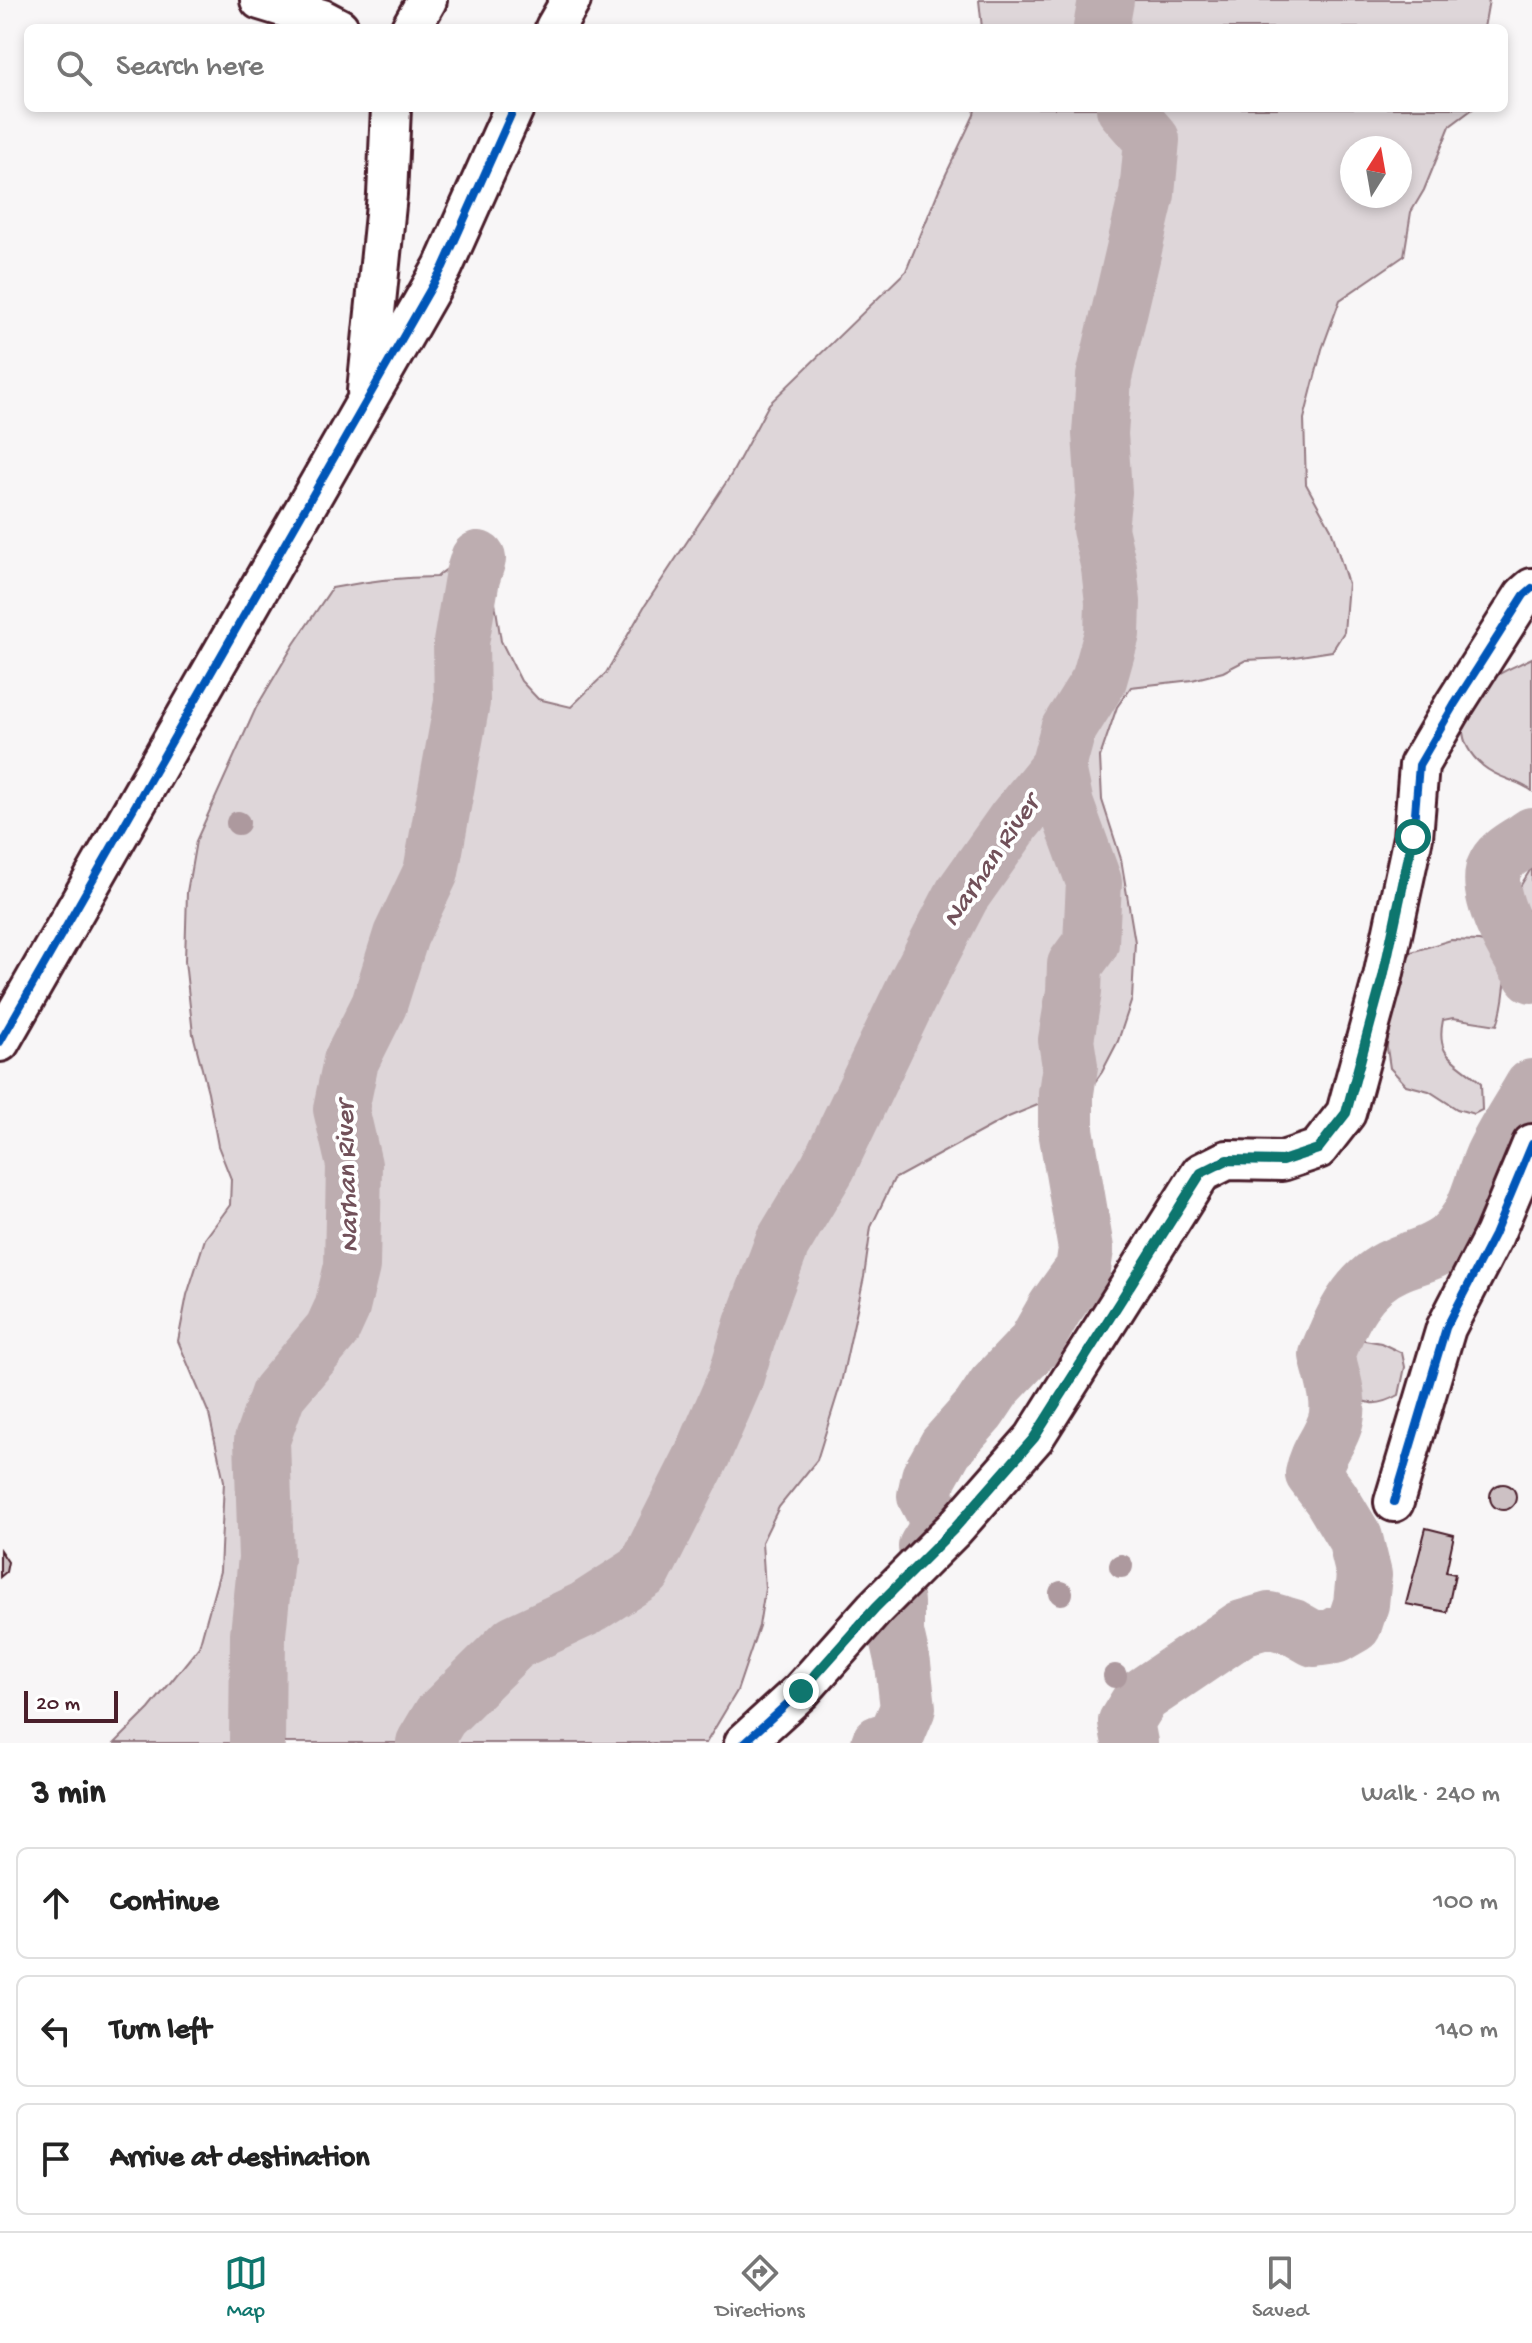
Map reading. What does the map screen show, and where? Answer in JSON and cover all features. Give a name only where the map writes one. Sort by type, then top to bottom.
[{"type":"street","points":[[260,0],[331,24]]},
{"type":"street","points":[[413,24],[427,0]]},
{"type":"street","points":[[557,24],[571,0]]},
{"type":"street","points":[[366,401],[387,195],[391,112]]},
{"type":"street","points":[[0,1042],[443,267],[512,112]]},
{"type":"street","points":[[744,1743],[801,1691],[875,1608],[954,1529],[1034,1438],[1201,1173],[1227,1160],[1282,1161],[1318,1149],[1346,1113],[1387,961],[1413,837],[1419,765],[1508,620],[1532,588]]},
{"type":"street","points":[[1394,1502],[1446,1328],[1494,1235],[1532,1144]]},
{"type":"shaded area","points":[[979,0],[1489,0],[1485,24],[982,24]]},
{"type":"shaded area","points":[[974,112],[1469,112],[1450,126],[1424,190],[1411,212],[1404,256],[1340,300],[1322,349],[1304,419],[1306,484],[1331,529],[1348,584],[1344,632],[1332,651],[1246,660],[1223,672],[1192,680],[1131,687],[1117,707],[1100,757],[1102,800],[1121,859],[1135,942],[1132,999],[1118,1041],[1090,1089],[1006,1118],[894,1179],[871,1227],[864,1277],[841,1383],[817,1460],[779,1507],[762,1542],[765,1589],[759,1626],[737,1691],[706,1743],[115,1743],[149,1709],[199,1647],[220,1571],[224,1481],[209,1414],[178,1341],[187,1295],[205,1239],[230,1205],[231,1179],[218,1146],[193,1034],[185,961],[187,892],[196,841],[256,708],[332,588],[384,580],[437,577],[454,567],[485,574],[493,590],[501,641],[521,681],[538,699],[571,707],[606,673],[644,607],[731,475],[769,404],[906,271]]},
{"type":"shaded area","points":[[1532,658],[1532,791],[1483,766],[1465,742],[1463,730],[1469,706],[1486,684]]},
{"type":"shaded area","points":[[1532,867],[1532,911],[1522,909],[1516,893]]},
{"type":"shaded area","points":[[1451,940],[1479,941],[1498,946],[1508,963],[1497,1025],[1453,1018],[1443,1020],[1441,1033],[1445,1051],[1481,1083],[1482,1110],[1474,1114],[1457,1109],[1429,1091],[1406,1085],[1390,1068],[1387,1048],[1389,1006],[1411,952]]},
{"type":"shaded area","points":[[1359,1339],[1381,1343],[1402,1353],[1405,1367],[1399,1395],[1384,1402],[1371,1403],[1345,1390],[1342,1369],[1348,1344]]},
{"type":"building","points":[[1503,1484],[1512,1488],[1516,1497],[1512,1506],[1503,1510],[1494,1506],[1490,1497],[1494,1488]]},
{"type":"building","points":[[1426,1528],[1454,1535],[1446,1572],[1455,1574],[1447,1612],[1406,1604]]},
{"type":"building","points":[[0,1550],[8,1562],[6,1572],[0,1577]]},
{"type":"waterway","name":"Narhan River","points":[[1102,24],[1106,0]]},
{"type":"waterway","name":"Narhan River","points":[[926,1547],[936,1531],[935,1515],[925,1496],[929,1477],[946,1447],[979,1410],[995,1386],[1034,1345],[1083,1269],[1086,1249],[1066,1130],[1070,1066],[1066,1040],[1075,965],[1091,943],[1094,882],[1066,805],[1058,767],[1068,730],[1099,680],[1112,634],[1113,602],[1100,529],[1104,492],[1100,434],[1104,377],[1147,194],[1152,140],[1128,112]]},
{"type":"waterway","name":"Narhan River","points":[[257,1743],[258,1634],[266,1558],[262,1440],[278,1394],[332,1330],[342,1308],[352,1266],[354,1165],[341,1109],[351,1061],[379,1005],[401,935],[431,872],[462,702],[461,643],[478,559]]},
{"type":"waterway","name":"Narhan River","points":[[424,1743],[440,1716],[515,1642],[585,1609],[644,1571],[702,1456],[735,1380],[782,1244],[828,1167],[915,985],[962,895],[1015,820],[1058,767]]},
{"type":"waterway","name":"Narhan River","points":[[1532,835],[1497,862],[1492,880],[1504,923],[1532,975]]},
{"type":"waterway","name":"Narhan River","points":[[1130,1743],[1126,1722],[1142,1696],[1242,1628],[1269,1620],[1293,1627],[1314,1639],[1335,1636],[1354,1625],[1361,1604],[1364,1575],[1355,1538],[1313,1474],[1336,1418],[1336,1390],[1327,1355],[1352,1302],[1371,1281],[1396,1265],[1439,1248],[1467,1220],[1496,1148],[1532,1087]]},
{"type":"waterway","name":"Narhan River","points":[[879,1743],[896,1737],[908,1708],[896,1633],[896,1602]]},
{"type":"cycle path","points":[[0,1042],[443,267],[512,112]]},
{"type":"cycle path","points":[[744,1743],[801,1691],[875,1608],[954,1529],[1034,1438],[1201,1173],[1227,1160],[1282,1161],[1318,1149],[1346,1113],[1383,977],[1413,837],[1419,765],[1524,595],[1532,588]]},
{"type":"cycle path","points":[[1394,1502],[1446,1328],[1494,1235],[1532,1144]]},
{"type":"route","points":[[801,1691],[875,1608],[954,1529],[1034,1438],[1201,1173],[1227,1160],[1282,1161],[1318,1149],[1346,1113],[1383,977],[1413,837]]}]
